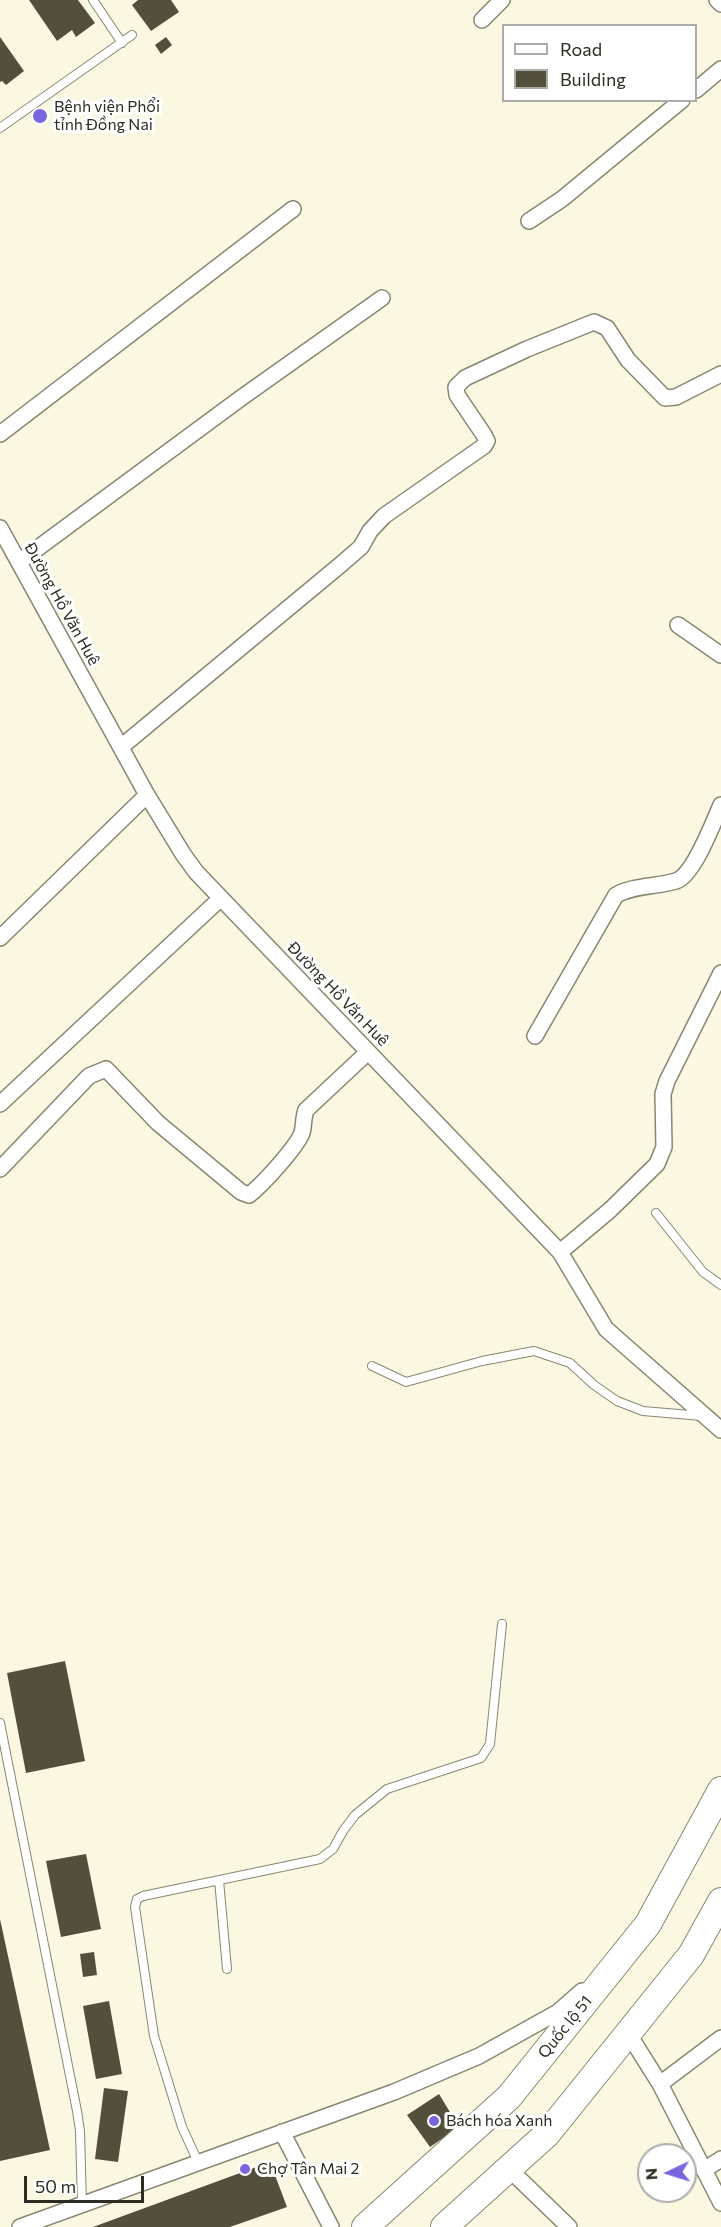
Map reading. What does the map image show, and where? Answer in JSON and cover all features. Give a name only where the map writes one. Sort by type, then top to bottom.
[{"type":"highway","name":"Quốc lộ 51","points":[[365,2227],[509,2097],[648,1924],[721,1790]]},
{"type":"highway","points":[[444,2227],[547,2134],[691,1955],[721,1901]]},
{"type":"street","points":[[482,20],[502,0]]},
{"type":"street","points":[[717,0],[721,4]]},
{"type":"street","points":[[697,89],[721,69]]},
{"type":"street","points":[[529,221],[562,199],[680,102]]},
{"type":"street","points":[[0,434],[293,209]]},
{"type":"street","points":[[19,562],[241,398],[382,298]]},
{"type":"street","points":[[121,747],[361,547],[370,531],[384,516],[484,446],[487,441],[484,435],[458,395],[456,387],[465,378],[526,349],[594,322],[607,328],[628,360],[664,398],[676,397],[721,374]]},
{"type":"street","name":"Đường Hồ Văn Huê","points":[[0,528],[147,795],[196,872],[560,1251],[606,1329],[721,1430]]},
{"type":"street","points":[[678,625],[721,655]]},
{"type":"street","points":[[0,938],[147,795]]},
{"type":"street","points":[[535,1036],[616,896],[631,889],[674,881],[683,877],[721,805]]},
{"type":"street","points":[[0,1104],[221,898]]},
{"type":"street","points":[[560,1251],[610,1210],[657,1164],[664,1147],[663,1094],[667,1082],[721,973]]},
{"type":"street","points":[[0,1169],[89,1076],[106,1069],[158,1123],[241,1192],[249,1195],[298,1141],[303,1130],[302,1121],[306,1110],[368,1052]]},
{"type":"street","points":[[20,2227],[394,2092],[479,2056],[558,2012],[622,1957]]},
{"type":"street","points":[[628,2033],[660,2084],[721,2203]]},
{"type":"street","points":[[660,2084],[721,2038]]},
{"type":"street","points":[[282,2132],[331,2227]]},
{"type":"street","points":[[704,2170],[721,2159]]},
{"type":"street","points":[[509,2169],[568,2227]]},
{"type":"lane","points":[[93,0],[122,43]]},
{"type":"lane","points":[[0,128],[132,35]]},
{"type":"lane","points":[[656,1213],[703,1272],[721,1285]]},
{"type":"lane","points":[[372,1366],[406,1382],[482,1361],[534,1351],[570,1363],[594,1385],[617,1401],[643,1412],[707,1417]]},
{"type":"lane","points":[[198,2162],[182,2127],[154,2036],[135,1907],[136,1899],[320,1859],[333,1849],[343,1831],[356,1815],[387,1789],[481,1758],[490,1744],[502,1624]]},
{"type":"lane","points":[[0,1723],[77,2111],[80,2132],[82,2205]]},
{"type":"lane","points":[[219,1880],[227,1969]]},
{"type":"building","points":[[29,0],[78,0],[95,23],[76,37],[72,30],[57,41]]},
{"type":"building","points":[[138,0],[171,0],[179,12],[151,31],[132,5]]},
{"type":"building","points":[[0,37],[24,71],[6,85],[0,82]]},
{"type":"building","points":[[166,37],[172,45],[161,54],[155,45]]},
{"type":"building","points":[[65,1661],[85,1761],[26,1773],[7,1673]]},
{"type":"building","points":[[86,1854],[101,1929],[61,1937],[46,1861]]},
{"type":"building","points":[[0,1919],[50,2150],[0,2161]]},
{"type":"building","points":[[94,1952],[97,1975],[83,1977],[80,1954]]},
{"type":"building","points":[[109,2001],[122,2074],[96,2079],[83,2006]]},
{"type":"building","points":[[104,2088],[128,2091],[118,2162],[95,2159]]},
{"type":"building","name":"Bách hóa Xanh","points":[[439,2094],[459,2127],[430,2147],[407,2115]]},
{"type":"building","points":[[270,2162],[287,2207],[230,2227],[93,2227]]},
{"type":"place","name":"Bệnh viện Phổi tỉnh Đồng Nai","points":[[40,116]]},
{"type":"place","name":"Bách hóa Xanh","points":[[434,2121]]},
{"type":"place","name":"Chợ Tân Mai 2","points":[[245,2169]]}]
